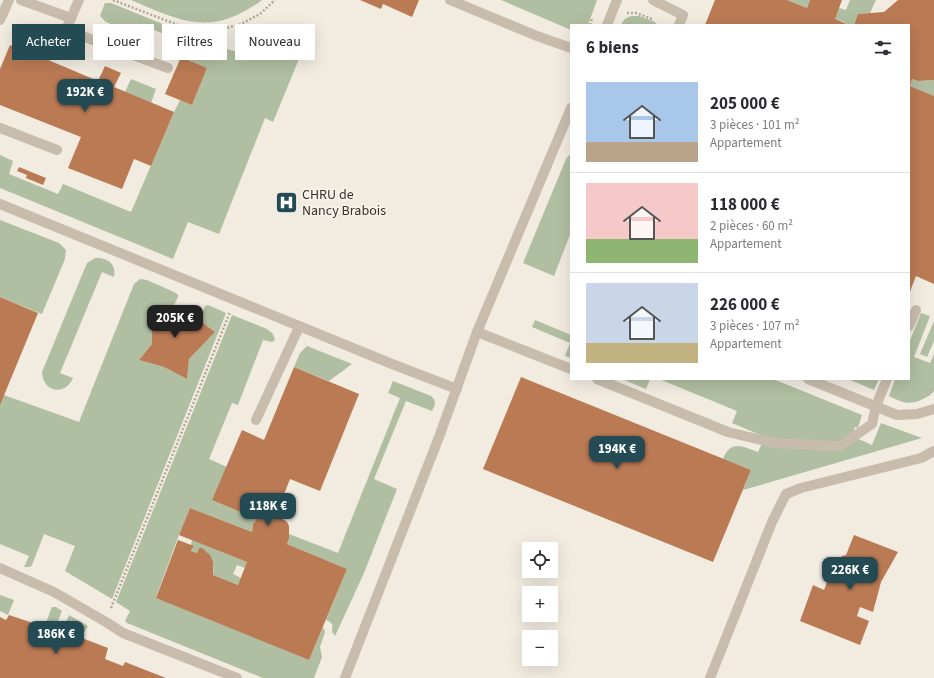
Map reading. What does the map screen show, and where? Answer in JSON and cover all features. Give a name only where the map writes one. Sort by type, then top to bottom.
[{"type":"lane","points":[[0,20],[9,0]]},
{"type":"lane","points":[[21,0],[71,18]]},
{"type":"lane","points":[[79,0],[66,30],[168,68]]},
{"type":"lane","points":[[450,0],[537,36],[570,48]]},
{"type":"lane","points":[[607,24],[617,0]]},
{"type":"lane","points":[[653,0],[683,15],[679,24]]},
{"type":"lane","points":[[345,678],[457,389],[477,332],[568,123],[570,113]]},
{"type":"lane","points":[[0,128],[57,150]]},
{"type":"lane","points":[[0,204],[441,384],[457,389]]},
{"type":"lane","points":[[910,324],[916,310]]},
{"type":"lane","points":[[256,420],[299,326]]},
{"type":"lane","points":[[477,332],[570,369]]},
{"type":"lane","points":[[599,380],[728,432],[774,443],[840,446],[872,424],[876,406],[887,380]]},
{"type":"lane","points":[[811,380],[897,415],[917,414],[934,408]]},
{"type":"lane","points":[[710,678],[772,522],[786,494],[801,488],[920,458],[934,451]]},
{"type":"lane","points":[[0,568],[54,592],[123,633],[237,678]]},
{"type":"path","points":[[113,0],[172,24],[192,30],[219,30],[241,24],[260,14],[275,0]]},
{"type":"path","points":[[630,9],[627,13],[636,13],[652,19]]},
{"type":"path","points":[[106,622],[234,300]]},
{"type":"green space","points":[[131,0],[262,0],[244,12],[228,19],[212,22],[197,22],[166,14]]},
{"type":"green space","points":[[501,0],[597,0],[588,24],[570,24],[570,30]]},
{"type":"green space","points":[[787,0],[810,0],[807,8]]},
{"type":"green space","points":[[850,0],[876,0],[870,13],[858,14],[854,24],[844,24],[845,22],[835,19],[839,8],[846,10]]},
{"type":"green space","points":[[105,3],[111,3],[163,24],[162,33],[154,30],[154,24],[110,24],[100,16]]},
{"type":"green space","points":[[639,16],[655,22],[656,24],[622,24],[628,17]]},
{"type":"green space","points":[[227,49],[235,51],[235,60],[299,60],[273,122],[265,118],[219,234],[188,222],[173,259],[0,188],[0,155],[13,161],[9,174],[58,194],[63,184],[131,212],[180,100],[192,105],[207,68],[188,60],[227,60]]},
{"type":"green space","points":[[131,79],[156,89],[151,103],[125,92]]},
{"type":"green space","points":[[912,79],[918,81],[934,80],[934,96],[910,86]]},
{"type":"green space","points":[[570,154],[570,235],[554,276],[523,263],[566,159]]},
{"type":"green space","points":[[0,220],[59,243],[66,250],[65,259],[42,314],[0,297]]},
{"type":"green space","points":[[95,258],[110,262],[114,268],[114,277],[102,272],[60,373],[73,378],[65,388],[55,390],[46,384],[43,379],[42,372],[87,263]]},
{"type":"green space","points":[[140,279],[147,280],[174,292],[178,295],[178,297],[172,309],[152,307],[152,344],[139,360],[164,367],[187,379],[189,359],[215,332],[199,320],[205,306],[208,305],[226,313],[112,599],[65,571],[75,546],[44,534],[32,565],[30,567],[24,567],[29,556],[0,544],[0,404],[4,395],[79,422],[134,284]]},
{"type":"green space","points":[[921,313],[930,316],[914,357],[930,363],[934,354],[934,390],[932,394],[925,398],[907,403],[889,396],[895,380],[910,380],[910,340]]},
{"type":"green space","points":[[232,315],[267,329],[273,334],[275,340],[272,342],[263,340],[238,405],[232,403],[209,459],[227,467],[212,500],[257,519],[253,524],[252,532],[190,508],[156,597],[309,660],[323,627],[325,632],[320,647],[322,657],[314,678],[263,678],[127,623],[125,621],[130,611],[116,602]]},
{"type":"green space","points":[[535,320],[570,335],[570,343],[532,327]]},
{"type":"green space","points":[[934,321],[934,341],[927,357],[920,354]]},
{"type":"green space","points":[[570,343],[570,358],[565,356]]},
{"type":"green space","points":[[307,346],[352,364],[329,381],[294,367],[300,353]]},
{"type":"green space","points":[[624,380],[650,380],[646,389]]},
{"type":"green space","points":[[661,380],[775,380],[862,415],[858,428],[855,427],[852,436],[872,445],[881,423],[922,438],[743,490],[751,470],[723,459],[730,449],[738,446],[758,452],[765,437],[732,423],[737,411]]},
{"type":"green space","points":[[850,380],[879,380],[874,390]]},
{"type":"green space","points":[[393,381],[431,396],[435,401],[435,405],[432,411],[406,401],[374,479],[397,489],[364,573],[335,636],[332,632],[332,624],[326,620],[347,569],[287,544],[289,534],[338,553],[400,398],[388,393]]},
{"type":"green space","points":[[192,540],[247,562],[245,568],[237,565],[233,574],[241,578],[238,585],[213,575],[213,562],[211,558],[207,552],[199,548],[197,553],[191,551],[194,547],[191,545]]},
{"type":"green space","points":[[0,595],[14,600],[8,615],[0,611]]},
{"type":"green space","points":[[52,607],[56,607],[62,611],[53,634],[43,630]]},
{"type":"green space","points":[[69,615],[88,626],[81,638],[62,631]]},
{"type":"building","points":[[360,0],[419,0],[412,17],[383,4],[381,9]]},
{"type":"building","points":[[715,0],[787,0],[807,8],[810,0],[842,0],[835,19],[845,23],[844,24],[705,24]]},
{"type":"building","points":[[898,0],[934,0],[934,80],[918,81],[912,79],[910,86],[910,24],[854,24],[858,14],[884,12]]},
{"type":"building","points":[[10,45],[12,46],[12,60],[48,60],[98,81],[105,66],[121,73],[114,87],[174,112],[151,166],[134,159],[122,189],[68,168],[81,137],[0,105],[0,69]]},
{"type":"building","points":[[180,60],[188,60],[207,68],[192,105],[165,94]]},
{"type":"building","points":[[910,86],[934,96],[934,284],[916,276],[910,291]]},
{"type":"building","points":[[19,167],[46,178],[43,185],[26,178],[27,175],[17,171]]},
{"type":"building","points":[[0,297],[38,313],[0,405]]},
{"type":"building","points":[[152,307],[187,311],[215,332],[189,359],[187,379],[164,367],[139,360],[152,344]]},
{"type":"building","points":[[294,367],[359,394],[320,491],[290,479],[283,497],[288,499],[281,518],[287,522],[289,526],[289,538],[287,544],[347,569],[309,660],[156,598],[178,540],[194,546],[191,551],[197,553],[199,548],[202,548],[210,555],[213,562],[213,575],[238,585],[247,562],[179,535],[190,508],[252,532],[253,524],[257,519],[212,500],[242,430],[264,440]]},
{"type":"building","points":[[521,377],[751,470],[713,562],[483,469]]},
{"type":"building","points":[[854,535],[898,552],[881,582],[873,612],[860,607],[857,616],[869,621],[860,645],[800,621],[813,585],[824,590],[835,561],[842,564],[840,558],[846,555]]},
{"type":"building","points":[[9,615],[42,626],[42,634],[56,640],[61,630],[108,648],[105,659],[123,666],[125,662],[166,678],[0,678],[0,617],[6,620]]},
{"type":"place","name":"CHRU de Nancy Brabois","points":[[286,202]]}]
